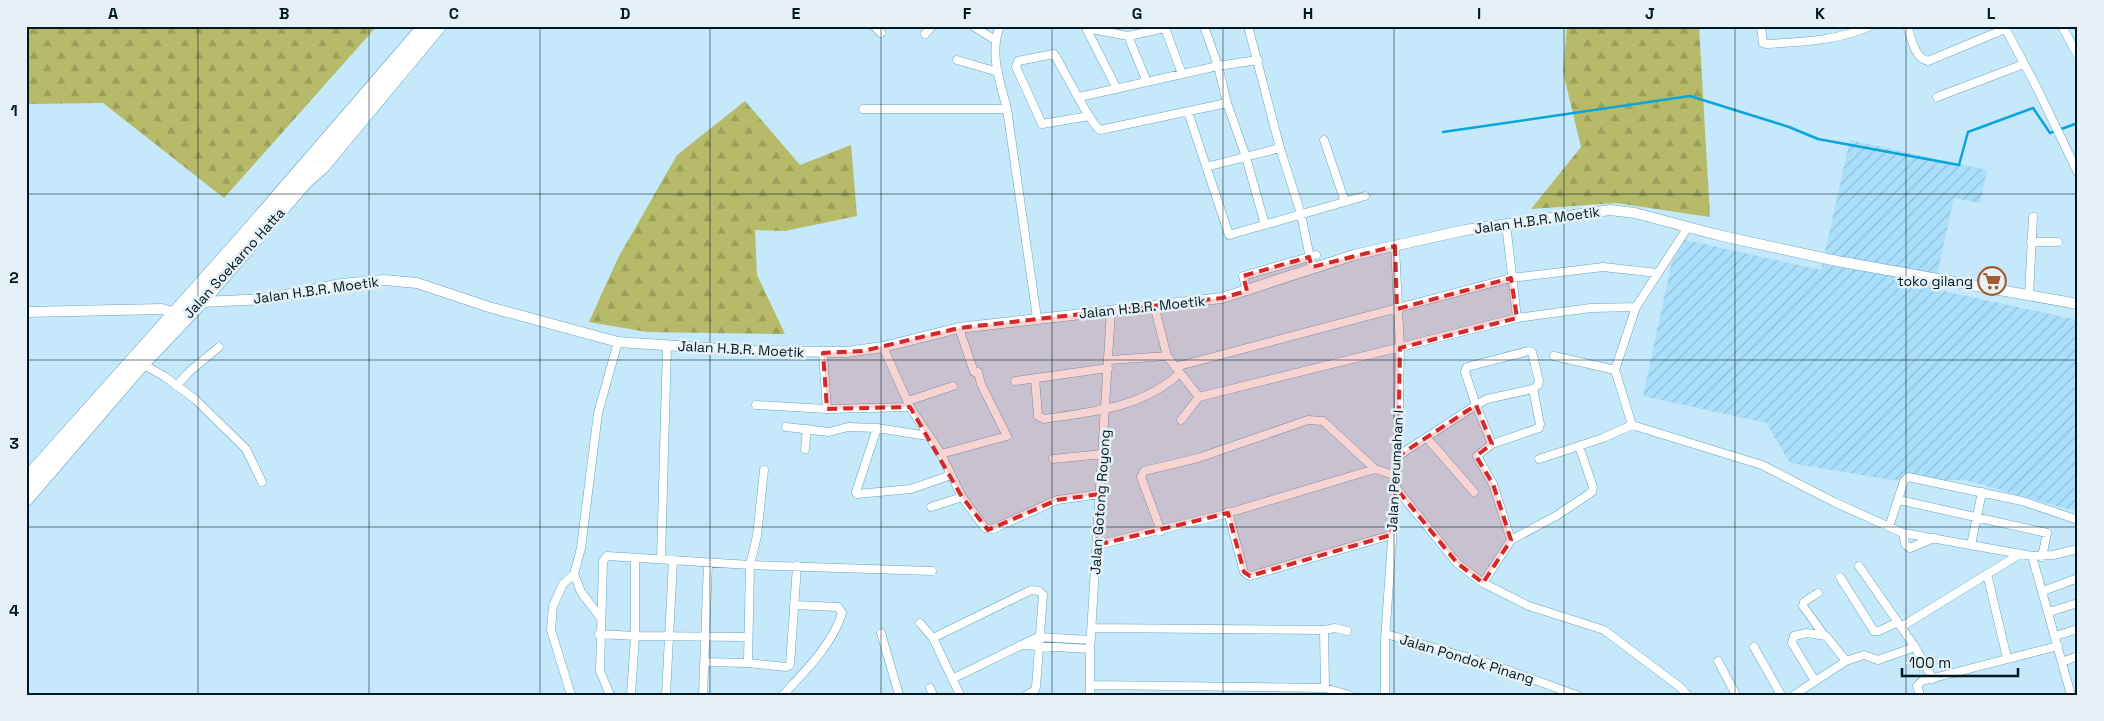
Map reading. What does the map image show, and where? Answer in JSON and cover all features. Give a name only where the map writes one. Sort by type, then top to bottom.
[{"type":"highway","name":"Jalan Soekarno Hatta","points":[[26,480],[350,115],[425,26]]},
{"type":"highway","name":"Jalan Soekarno Hatta","points":[[26,499],[142,364],[201,302],[306,181],[322,167],[439,26]]},
{"type":"street","points":[[874,26],[881,33]]},
{"type":"street","points":[[925,34],[932,26]]},
{"type":"street","points":[[973,26],[995,40]]},
{"type":"street","points":[[1000,26],[995,40],[998,72],[1007,109],[1037,318]]},
{"type":"street","points":[[1204,26],[1218,66],[1227,103],[1246,157],[1265,225]]},
{"type":"street","points":[[1248,26],[1280,148],[1316,267]]},
{"type":"street","points":[[1761,26],[1763,43],[1766,44],[1822,40],[1854,29],[1870,26]]},
{"type":"street","points":[[1908,26],[1917,54],[1923,60],[1928,61],[2004,27],[2078,172]]},
{"type":"street","points":[[2062,26],[2078,56]]},
{"type":"street","points":[[1117,89],[1086,29],[1088,27],[1128,36],[1162,27],[1166,28],[1182,74]]},
{"type":"street","points":[[1128,36],[1147,82]]},
{"type":"street","points":[[1089,116],[1042,124],[1016,67],[1018,61],[1054,54],[1096,128],[1100,130],[1227,103]]},
{"type":"street","points":[[957,60],[998,72]]},
{"type":"street","points":[[1079,97],[1218,66],[1258,60]]},
{"type":"street","points":[[1938,97],[2024,64]]},
{"type":"street","points":[[863,109],[1007,109]]},
{"type":"street","points":[[1188,112],[1228,234],[1366,196]]},
{"type":"street","points":[[1324,140],[1345,202]]},
{"type":"street","points":[[1206,167],[1280,148]]},
{"type":"street","name":"Jalan H.B.R. Moetik","points":[[201,302],[266,299],[341,284],[384,280],[400,281],[416,283],[489,307],[618,342],[823,353],[846,352],[883,347],[959,328],[1210,300],[1247,291],[1316,267],[1466,230],[1610,210],[1635,213],[1837,261],[2078,304]]},
{"type":"street","points":[[2029,296],[2033,217]]},
{"type":"street","points":[[1506,224],[1517,318]]},
{"type":"street","points":[[1632,425],[1615,370],[1636,307],[1688,227]]},
{"type":"street","points":[[2031,242],[2058,242]]},
{"type":"street","name":"Jalan Perumahan I","points":[[1385,695],[1391,535],[1398,456],[1400,348],[1395,246]]},
{"type":"street","points":[[1247,291],[1243,276],[1313,256]]},
{"type":"street","points":[[1175,366],[1512,278],[1603,267],[1658,273]]},
{"type":"street","points":[[1154,305],[1166,356],[1198,397]]},
{"type":"street","points":[[1181,420],[1198,397],[1517,318],[1591,308],[1636,307]]},
{"type":"street","points":[[26,312],[162,309],[175,313]]},
{"type":"street","name":"Jalan Gotong Royong","points":[[1090,695],[1090,649],[1111,310]]},
{"type":"street","points":[[941,454],[1007,436],[980,384],[978,372],[974,372],[959,328]]},
{"type":"street","points":[[571,695],[550,624],[553,606],[560,589],[574,574],[585,525],[598,413],[618,342]]},
{"type":"street","points":[[661,558],[667,346]]},
{"type":"street","points":[[176,386],[190,371],[219,347]]},
{"type":"street","points":[[883,347],[909,404],[941,454],[962,497],[985,528],[988,530],[1058,500],[1100,494]]},
{"type":"street","points":[[1398,456],[1476,405],[1487,399],[1533,389],[1538,385],[1539,381],[1531,352],[1469,366],[1465,372],[1476,405],[1492,444]]},
{"type":"street","points":[[823,353],[827,409]]},
{"type":"street","points":[[1015,380],[1166,356]]},
{"type":"street","points":[[1554,356],[1615,370]]},
{"type":"street","points":[[142,364],[196,400],[249,452],[255,471],[262,482]]},
{"type":"street","points":[[1035,378],[1040,418],[1106,410],[1142,398],[1179,374]]},
{"type":"street","points":[[756,405],[827,409],[909,404],[952,386]]},
{"type":"street","points":[[1512,540],[1493,484],[1478,455],[1492,444],[1538,428],[1540,424],[1533,389]]},
{"type":"street","points":[[1161,531],[1141,476],[1142,473],[1198,458],[1308,420],[1318,420],[1326,423],[1375,469],[1397,476]]},
{"type":"street","points":[[1539,459],[1618,432],[1632,425],[1762,465],[1834,502],[1903,533],[2032,556],[2042,556],[2078,549]]},
{"type":"street","points":[[786,427],[829,432],[848,427],[877,428],[928,436]]},
{"type":"street","points":[[877,428],[856,492],[857,494],[911,489],[951,475]]},
{"type":"street","points":[[805,449],[807,430]]},
{"type":"street","points":[[1427,438],[1474,492]]},
{"type":"street","points":[[1483,584],[1512,540],[1556,516],[1592,492],[1593,487],[1579,446]]},
{"type":"street","points":[[1053,459],[1103,454]]},
{"type":"street","points":[[1097,545],[1161,531],[1375,469]]},
{"type":"street","points":[[748,663],[750,565],[757,536],[764,470]]},
{"type":"street","points":[[1889,527],[1904,481],[1908,477],[2036,504],[2078,520]]},
{"type":"street","points":[[1396,488],[1457,563],[1483,584],[1529,606],[1604,630],[1680,687],[1687,695]]},
{"type":"street","points":[[1971,545],[1982,492]]},
{"type":"street","points":[[931,507],[962,497]]},
{"type":"street","points":[[1899,500],[2047,533],[2042,556]]},
{"type":"street","points":[[1228,512],[1244,572],[1250,576],[1391,535]]},
{"type":"street","points":[[1903,533],[1905,544],[1910,548],[1934,538]]},
{"type":"street","points":[[1840,577],[1874,631],[1877,632],[1899,624],[2020,554]]},
{"type":"street","points":[[610,695],[600,671],[599,634],[604,558],[609,556],[750,565],[932,570]]},
{"type":"street","points":[[2032,556],[2070,691],[2078,684]]},
{"type":"street","points":[[631,695],[635,636],[635,558]]},
{"type":"street","points":[[666,695],[673,561]]},
{"type":"street","points":[[703,695],[708,562]]},
{"type":"street","points":[[705,662],[748,663],[786,667],[790,665],[797,566]]},
{"type":"street","points":[[1859,566],[1915,647],[1933,679]]},
{"type":"street","points":[[574,574],[581,592],[600,617]]},
{"type":"street","points":[[1987,574],[2007,658]]},
{"type":"street","points":[[2042,591],[2078,578]]},
{"type":"street","points":[[933,638],[1035,590],[1043,596],[1038,637],[1036,687],[1034,691],[1027,695]]},
{"type":"street","points":[[1818,593],[1804,602],[1803,606],[1846,661]]},
{"type":"street","points":[[2049,612],[2078,603]]},
{"type":"street","points":[[783,695],[807,669],[838,627],[842,613],[838,607],[794,605]]},
{"type":"street","points":[[920,623],[933,638],[960,695]]},
{"type":"street","points":[[1092,628],[1324,630],[1335,628],[1347,631]]},
{"type":"street","points":[[2055,636],[2078,628]]},
{"type":"street","points":[[1324,630],[1325,688]]},
{"type":"street","points":[[881,633],[899,695]]},
{"type":"street","points":[[599,634],[748,638]]},
{"type":"street","name":"Jalan Pondok Pinang","points":[[1386,634],[1494,665],[1576,695]]},
{"type":"street","points":[[1816,681],[1799,655],[1792,639],[1794,636],[1803,634],[1824,635]]},
{"type":"street","points":[[952,679],[1038,637],[1091,640]]},
{"type":"street","points":[[1019,645],[1090,649]]},
{"type":"street","points":[[1920,695],[1918,688],[1920,683],[2007,658],[2058,646]]},
{"type":"street","points":[[1754,647],[1781,695]]},
{"type":"street","points":[[1794,695],[1846,661],[1864,655],[1878,660],[1915,647]]},
{"type":"street","points":[[2062,662],[2078,656]]},
{"type":"street","points":[[1718,661],[1736,695]]},
{"type":"street","points":[[1090,685],[1325,688],[1349,695]]},
{"type":"highlighted area","points":[[1395,246],[1397,309],[1511,278],[1517,318],[1400,348],[1398,456],[1476,405],[1492,444],[1476,456],[1493,484],[1511,540],[1483,583],[1457,563],[1396,488],[1391,535],[1250,576],[1244,572],[1228,513],[1097,545],[1100,494],[1057,500],[988,530],[962,497],[910,407],[827,409],[823,353],[863,351],[959,328],[1222,298],[1247,291],[1243,276],[1309,257],[1312,267]]},
{"type":"shaded area","points":[[1850,140],[1987,170],[1980,203],[1954,198],[1934,289],[2078,320],[2078,512],[1965,480],[1892,480],[1790,463],[1766,423],[1643,396],[1677,238],[1821,270]]},
{"type":"green space","points":[[26,26],[377,26],[224,198],[103,103],[26,104]]},
{"type":"green space","points":[[1567,26],[1699,26],[1710,217],[1616,203],[1531,209],[1581,147],[1563,72]]},
{"type":"green space","points":[[745,101],[800,165],[851,145],[857,216],[785,231],[755,230],[757,275],[785,334],[647,332],[589,322],[618,258],[677,155]]},
{"type":"waterway","points":[[1443,132],[1690,96],[1789,127],[1818,139],[1959,165],[1968,132],[2033,108],[2050,133],[2078,123]]},
{"type":"place","name":"toko gilang","points":[[1992,281]]}]
